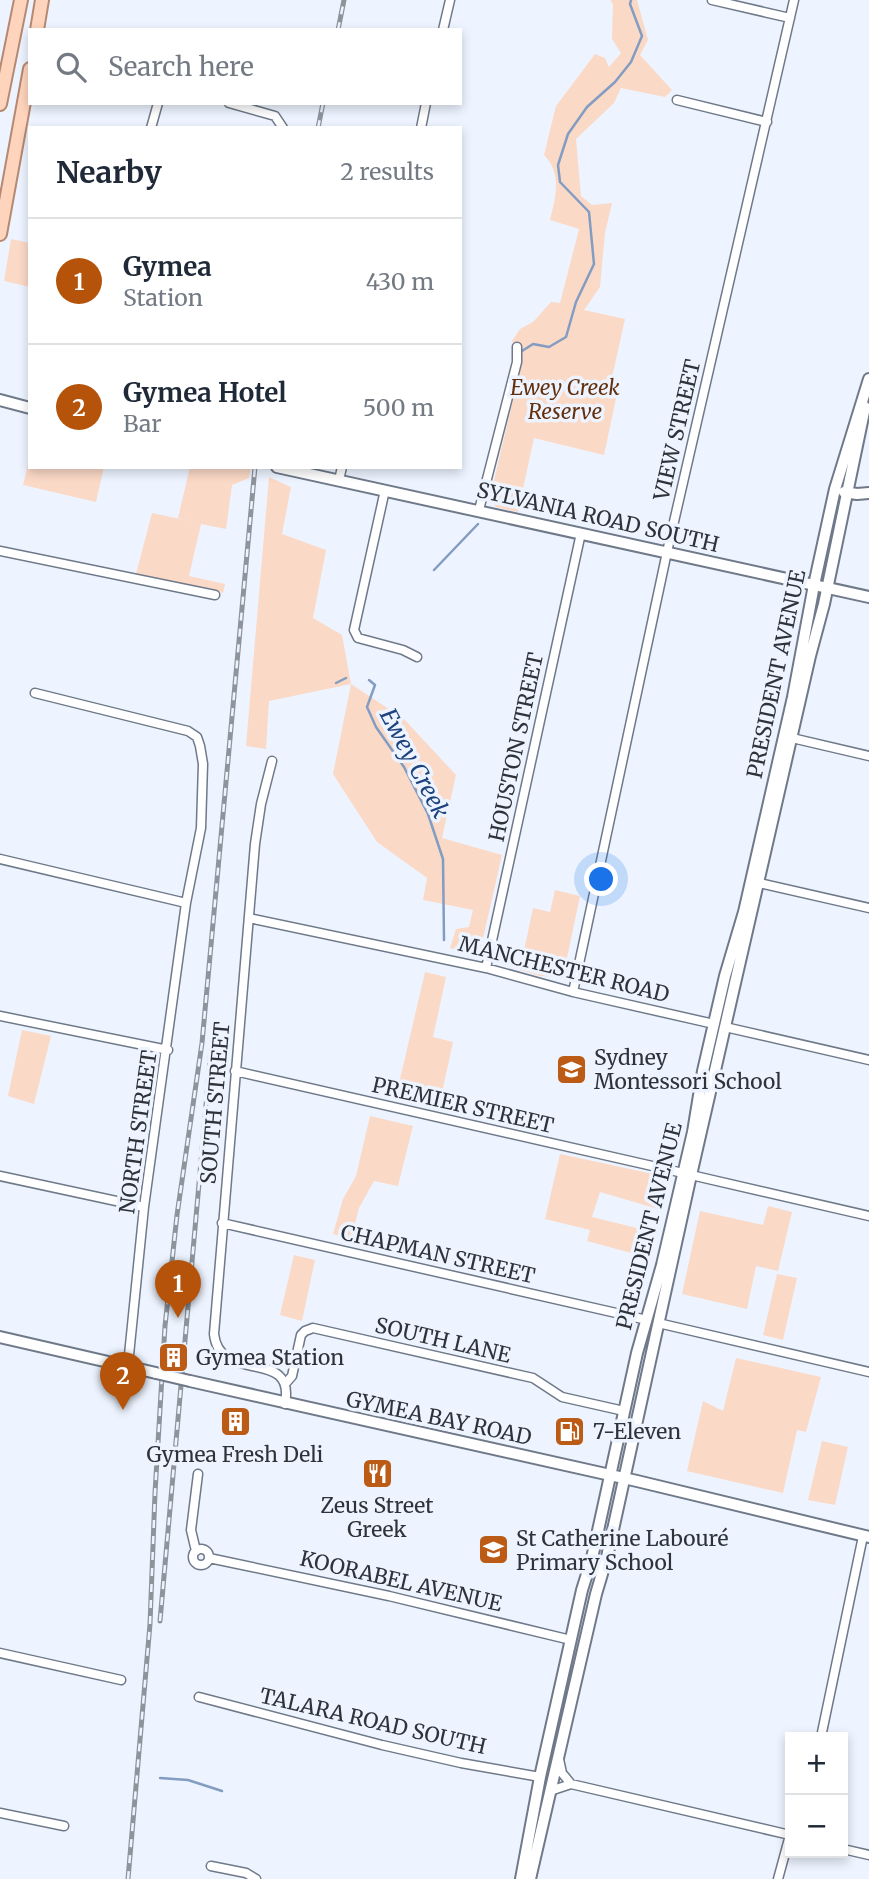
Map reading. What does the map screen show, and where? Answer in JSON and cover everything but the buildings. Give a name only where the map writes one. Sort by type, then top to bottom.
[{"type":"main road","points":[[0,104],[21,0]]},
{"type":"main road","points":[[37,28],[42,0]]},
{"type":"main road","points":[[0,234],[28,80]]},
{"type":"main road","name":"PRESIDENT AVENUE","points":[[720,1026],[725,976],[744,912],[793,697],[835,489],[869,381]]},
{"type":"main road","name":"PRESIDENT AVENUE","points":[[530,1879],[625,1478],[662,1265],[687,1174],[720,1026],[759,883],[849,493],[869,381]]},
{"type":"main road","points":[[0,400],[28,407]]},
{"type":"main road","name":"SYLVANIA ROAD SOUTH","points":[[286,469],[869,597]]},
{"type":"main road","points":[[835,489],[849,493],[869,493]]},
{"type":"main road","name":"PRESIDENT AVENUE","points":[[521,1879],[540,1777],[624,1411],[652,1322]]},
{"type":"main road","name":"GYMEA BAY ROAD","points":[[0,1337],[285,1404],[625,1478],[866,1537]]},
{"type":"main road","name":"KOORABEL AVENUE","points":[[571,1640],[584,1643]]},
{"type":"main road","points":[[540,1777],[548,1774],[557,1740],[572,1703]]},
{"type":"street","points":[[443,28],[450,0]]},
{"type":"street","points":[[712,0],[790,18]]},
{"type":"street","name":"VIEW STREET","points":[[573,992],[667,552],[794,0]]},
{"type":"street","points":[[677,100],[767,122]]},
{"type":"street","points":[[152,126],[157,105]]},
{"type":"street","points":[[234,105],[275,116],[282,126]]},
{"type":"street","points":[[421,126],[426,105]]},
{"type":"street","points":[[479,510],[517,362],[517,347]]},
{"type":"street","points":[[339,480],[342,469]]},
{"type":"street","points":[[385,490],[354,626],[355,635],[417,657]]},
{"type":"street","name":"HOUSTON STREET","points":[[486,968],[581,533]]},
{"type":"street","points":[[0,551],[215,595]]},
{"type":"street","name":"NORTH STREET","points":[[35,693],[188,731],[197,737],[203,764],[201,828],[186,903],[144,1207],[129,1355],[125,1366]]},
{"type":"street","points":[[792,738],[869,756]]},
{"type":"street","name":"SOUTH STREET","points":[[272,761],[261,804],[255,844],[222,1223],[215,1344],[225,1357],[263,1367],[281,1378],[285,1384]]},
{"type":"street","points":[[0,859],[186,903]]},
{"type":"street","points":[[759,883],[869,908]]},
{"type":"street","name":"MANCHESTER ROAD","points":[[249,918],[486,968],[573,992],[869,1060]]},
{"type":"street","points":[[0,1016],[167,1050]]},
{"type":"street","name":"PREMIER STREET","points":[[236,1071],[869,1216]]},
{"type":"street","points":[[0,1176],[144,1207]]},
{"type":"street","name":"CHAPMAN STREET","points":[[222,1223],[869,1372]]},
{"type":"street","name":"SOUTH LANE","points":[[285,1384],[292,1376],[301,1335],[313,1328],[533,1378],[562,1397],[624,1411]]},
{"type":"street","points":[[285,1384],[285,1404]]},
{"type":"street","points":[[196,1551],[205,1550],[209,1558],[206,1564],[197,1564],[193,1556],[196,1551],[191,1530],[198,1474]]},
{"type":"street","points":[[822,1732],[866,1537]]},
{"type":"street","name":"KOORABEL AVENUE","points":[[209,1558],[389,1596],[571,1640]]},
{"type":"street","points":[[0,1653],[121,1680]]},
{"type":"street","name":"TALARA ROAD SOUTH","points":[[198,1697],[382,1745],[540,1777]]},
{"type":"street","points":[[558,1757],[562,1773],[571,1784]]},
{"type":"street","points":[[550,1791],[571,1784],[785,1834]]},
{"type":"street","points":[[0,1814],[64,1826]]},
{"type":"street","points":[[848,1850],[869,1855]]},
{"type":"street","points":[[778,1879],[785,1853]]},
{"type":"street","points":[[211,1866],[246,1873],[256,1879]]},
{"type":"green space","name":"Ewey Creek Reserve","points":[[610,0],[637,0],[648,40],[640,55],[672,90],[665,97],[621,88],[614,103],[576,139],[581,196],[592,205],[612,203],[605,233],[600,287],[584,310],[625,319],[609,391],[617,394],[604,455],[534,438],[518,512],[496,507],[490,497],[522,362],[512,341],[520,329],[533,322],[551,302],[560,303],[579,229],[550,220],[556,185],[553,169],[544,155],[556,106],[595,54],[605,58],[609,67],[621,53],[612,39],[613,4]]},
{"type":"green space","points":[[11,239],[28,243],[28,287],[4,281]]},
{"type":"green space","points":[[28,464],[28,469],[104,469],[96,502],[23,485]]},
{"type":"green space","points":[[190,469],[251,469],[249,478],[232,485],[226,529],[201,524],[189,576],[225,584],[223,593],[136,574],[152,513],[190,521],[178,518]]},
{"type":"green space","points":[[269,477],[291,487],[282,534],[326,550],[313,618],[342,635],[351,684],[269,701],[266,749],[246,746]]},
{"type":"green space","points":[[351,684],[404,719],[456,775],[442,838],[502,855],[479,956],[450,948],[456,929],[469,927],[473,910],[423,900],[427,878],[377,842],[333,774]]},
{"type":"green space","points":[[555,890],[580,896],[563,977],[540,976],[520,970],[533,908],[550,912]]},
{"type":"green space","points":[[425,972],[446,977],[433,1037],[453,1042],[440,1102],[397,1092]]},
{"type":"green space","points":[[22,1030],[51,1036],[34,1104],[8,1096]]},
{"type":"green space","points":[[370,1116],[413,1126],[398,1186],[374,1181],[359,1208],[351,1239],[333,1234],[343,1199],[356,1176]]},
{"type":"green space","points":[[560,1154],[667,1177],[658,1209],[600,1192],[592,1217],[653,1232],[646,1257],[587,1241],[590,1230],[545,1219]]},
{"type":"green space","points":[[768,1206],[792,1212],[778,1271],[756,1266],[747,1309],[682,1294],[700,1211],[763,1225]]},
{"type":"green space","points":[[294,1255],[315,1260],[302,1321],[280,1315]]},
{"type":"green space","points":[[777,1274],[797,1278],[783,1340],[763,1335]]},
{"type":"green space","points":[[736,1358],[821,1377],[806,1432],[797,1430],[783,1493],[687,1471],[703,1401],[723,1411]]},
{"type":"green space","points":[[822,1441],[848,1447],[835,1505],[808,1500]]},
{"type":"waterway","name":"Ewey Creek","points":[[522,351],[533,344],[549,347],[566,337],[576,302],[594,264],[589,212],[560,182],[558,165],[568,134],[587,107],[615,82],[631,62],[642,36],[630,4],[631,0]]},
{"type":"waterway","name":"Ewey Creek","points":[[434,570],[478,524]]},
{"type":"waterway","points":[[336,683],[346,678]]},
{"type":"waterway","name":"Ewey Creek","points":[[369,680],[375,685],[367,707],[376,727],[404,767],[428,814],[443,859],[444,940]]},
{"type":"waterway","points":[[160,1778],[188,1780],[222,1791]]},
{"type":"railway","points":[[338,28],[344,0]]},
{"type":"railway","points":[[318,126],[323,105]]},
{"type":"railway","points":[[128,1879],[150,1624],[165,1326],[177,1215],[202,1043],[255,469]]},
{"type":"railway","points":[[160,1621],[211,1049]]},
{"type":"place","name":"Sydney Montessori School","points":[[571,1069]]},
{"type":"place","name":"Gymea","points":[[178,1318]]},
{"type":"place","name":"Gymea Station","points":[[173,1357]]},
{"type":"place","name":"Gymea Hotel","points":[[123,1410]]},
{"type":"place","name":"Gymea Fresh Deli","points":[[235,1422]]},
{"type":"place","name":"7-Eleven","points":[[570,1431]]},
{"type":"place","name":"Zeus Street Greek","points":[[377,1473]]},
{"type":"place","name":"St Catherine Labouré Primary School","points":[[493,1550]]}]
